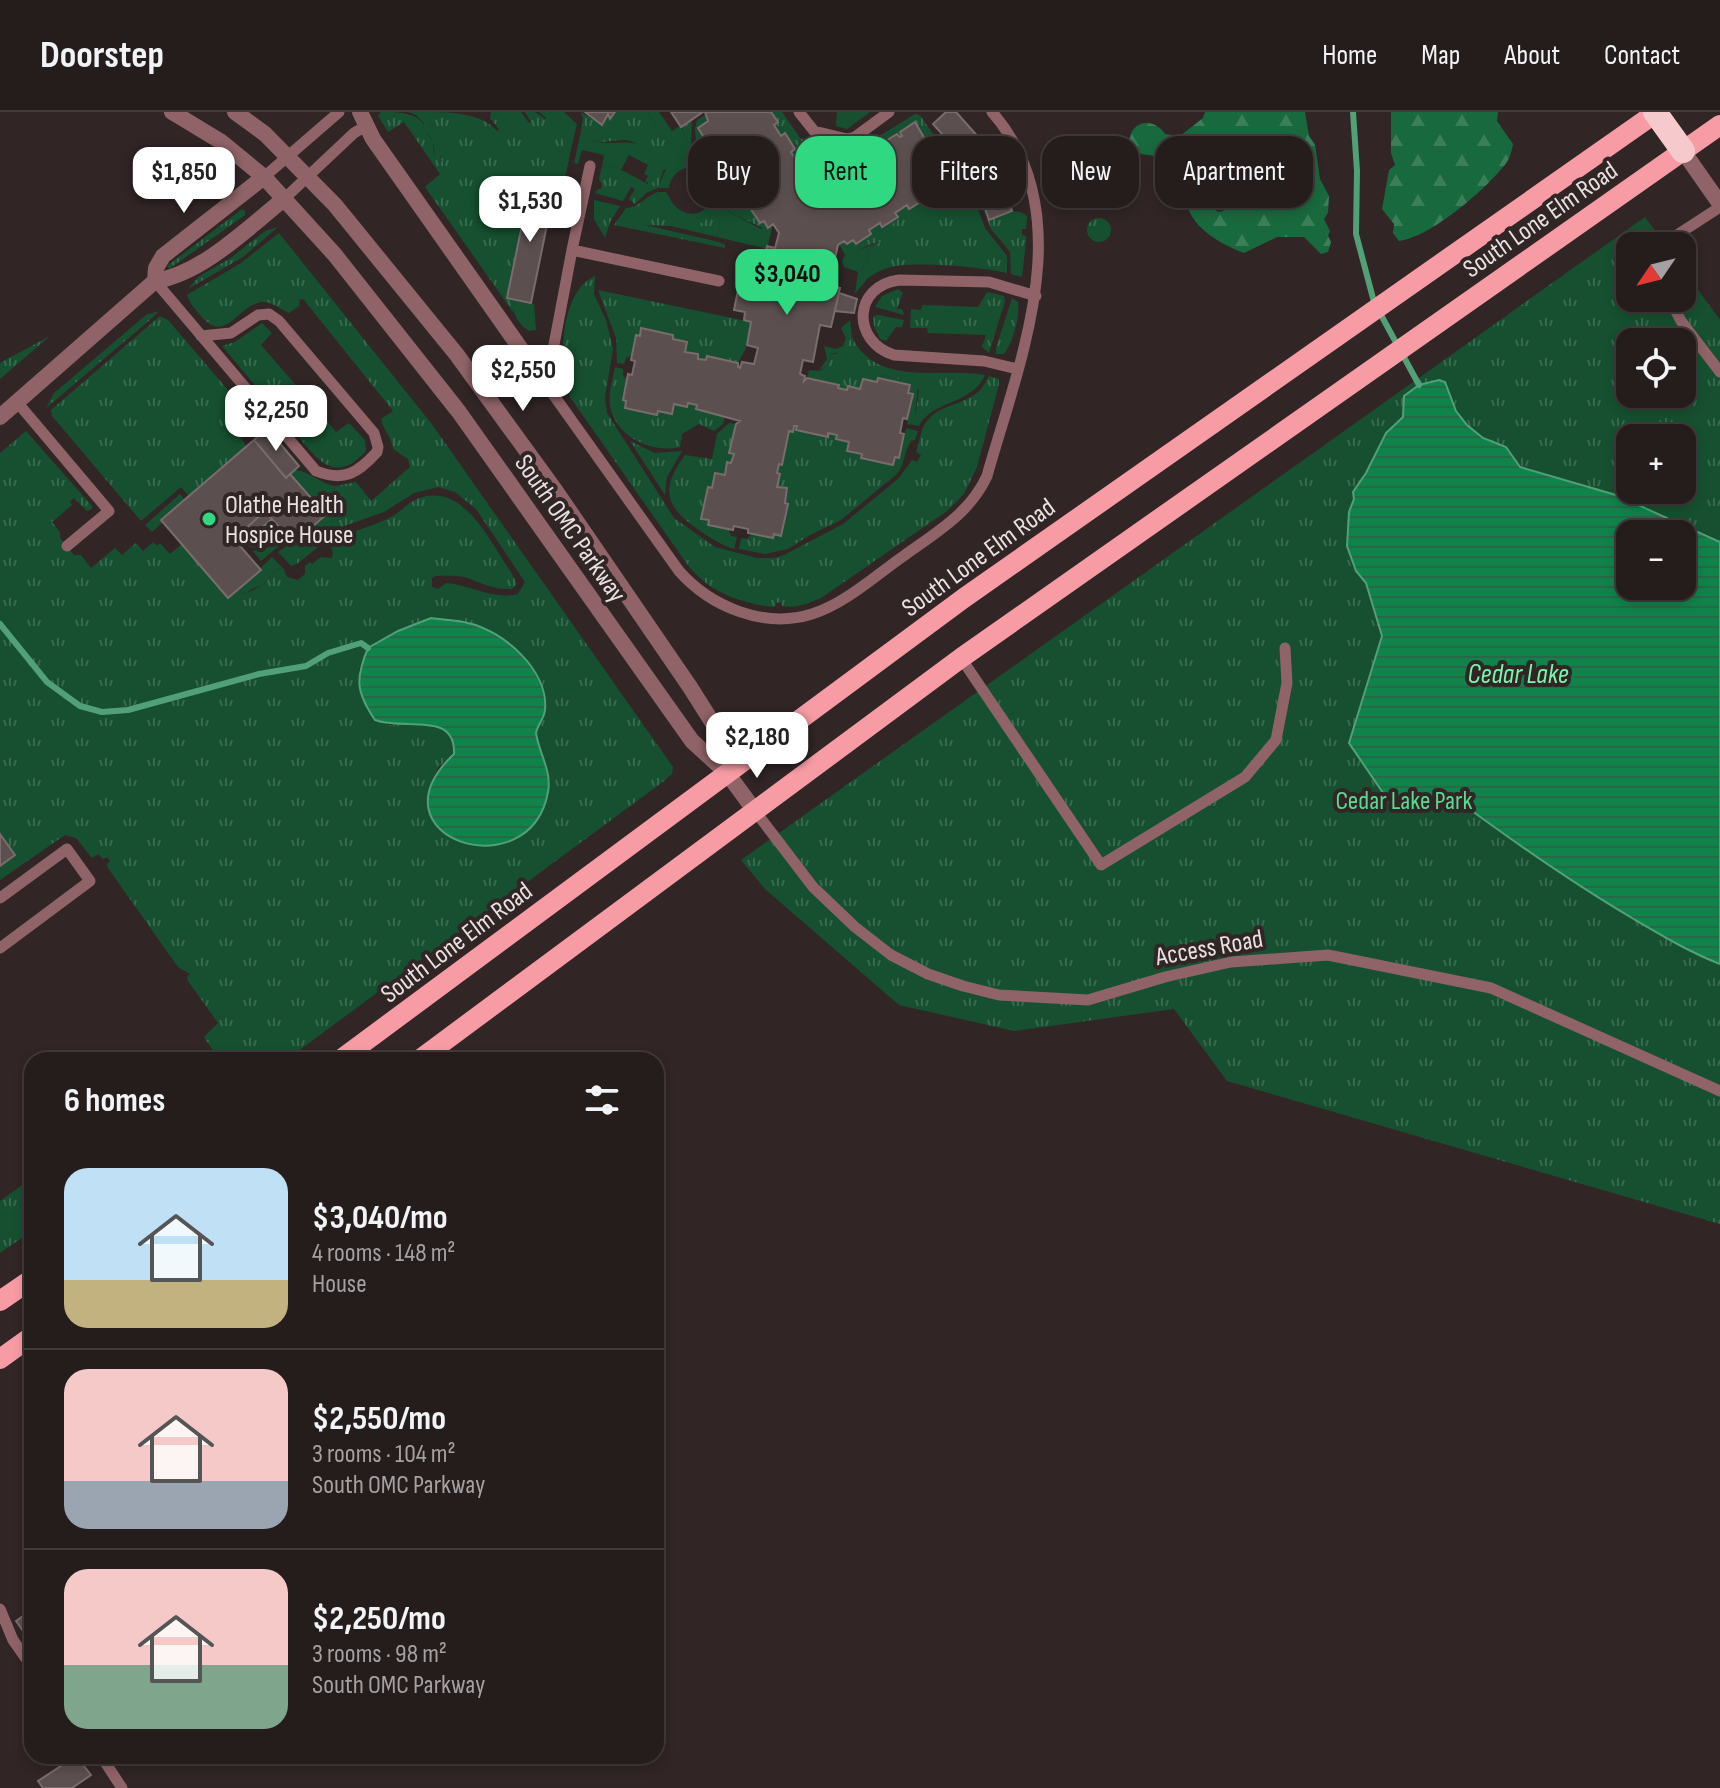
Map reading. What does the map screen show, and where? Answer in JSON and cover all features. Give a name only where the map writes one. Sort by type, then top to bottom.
[{"type":"highway","points":[[1656,112],[1683,151]]},
{"type":"main road","name":"South Lone Elm Road","points":[[351,1052],[964,598],[1656,112]]},
{"type":"main road","name":"South Lone Elm Road","points":[[430,1052],[961,658],[1720,125]]},
{"type":"main road","points":[[0,1301],[24,1284]]},
{"type":"main road","points":[[0,1359],[24,1342]]},
{"type":"street","name":"South OMC Parkway","points":[[172,112],[220,141],[264,177],[335,255],[459,412],[692,741],[727,773],[755,811]]},
{"type":"street","name":"South OMC Parkway","points":[[235,112],[265,134],[335,205],[457,355],[564,503],[714,725],[727,773]]},
{"type":"street","points":[[363,119],[373,139],[535,369]]},
{"type":"street","points":[[1683,151],[1720,205]]},
{"type":"street","points":[[155,281],[156,268],[163,256],[264,177]]},
{"type":"street","points":[[0,417],[155,281],[182,274],[234,240],[285,198]]},
{"type":"lane","points":[[264,177],[339,112]]},
{"type":"lane","points":[[799,112],[814,131],[847,139],[855,137],[889,112]]},
{"type":"lane","points":[[590,166],[552,355],[535,369],[690,584],[702,595],[735,610],[784,619],[814,614],[838,601],[961,514],[981,490],[987,476],[1036,296],[1039,227],[1034,189],[1016,143],[992,112]]},
{"type":"lane","points":[[285,198],[354,133],[363,119]]},
{"type":"lane","points":[[1680,232],[1720,205]]},
{"type":"lane","points":[[572,250],[719,281]]},
{"type":"lane","points":[[1017,369],[984,361],[894,355],[883,351],[868,336],[864,326],[865,304],[877,288],[887,281],[899,280],[989,282],[1036,296]]},
{"type":"lane","points":[[155,281],[201,336],[316,471],[328,476],[348,476],[377,452],[374,433],[279,321],[269,314],[258,315],[231,333],[201,336]]},
{"type":"lane","points":[[1676,312],[1720,372]]},
{"type":"lane","points":[[17,402],[109,511],[67,546]]},
{"type":"lane","points":[[961,658],[1101,865],[1245,777],[1276,740],[1287,683],[1285,648]]},
{"type":"lane","name":"Access Road","points":[[755,811],[813,887],[855,927],[891,955],[928,974],[963,986],[999,995],[1088,1000],[1165,977],[1231,962],[1328,955],[1491,988],[1720,1091]]},
{"type":"lane","points":[[0,898],[67,849],[90,881],[0,948]]},
{"type":"lane","points":[[0,1609],[13,1640],[24,1656]]},
{"type":"lane","points":[[106,1764],[122,1788]]},
{"type":"green space","points":[[381,112],[405,114],[420,120],[433,141],[434,155],[442,162],[432,124],[423,112],[473,117],[497,131],[499,129],[490,118],[491,112],[521,112],[529,123],[525,112],[535,112],[555,124],[570,154],[563,188],[561,193],[530,187],[507,298],[513,299],[513,312],[425,187],[440,174],[404,122],[388,132],[378,116]]},
{"type":"green space","points":[[408,112],[423,112],[431,123],[440,149],[441,163],[434,156],[432,141],[423,130],[424,123]]},
{"type":"green space","points":[[539,112],[564,112],[577,124],[570,154],[554,124]]},
{"type":"green space","points":[[581,112],[601,124],[608,114],[610,119],[615,112],[648,112],[665,138],[682,146],[687,140],[681,127],[692,119],[688,158],[681,156],[663,171],[658,188],[646,193],[635,204],[629,199],[635,189],[631,187],[623,201],[595,193],[601,189],[599,179],[602,166],[608,168],[612,165],[648,184],[651,151],[625,140],[591,140],[581,131]]},
{"type":"green space","points":[[648,112],[659,112],[672,131],[680,126],[687,140],[685,145],[678,146],[667,140]]},
{"type":"green space","points":[[771,112],[782,112],[799,136],[795,136],[795,145],[781,135],[774,125],[777,122]]},
{"type":"green space","points":[[837,112],[869,113],[847,129],[836,126]]},
{"type":"green space","points":[[1205,112],[1305,112],[1309,136],[1180,136],[1203,118]]},
{"type":"green space","points":[[1391,112],[1498,112],[1497,121],[1513,144],[1507,162],[1473,197],[1427,231],[1399,241],[1393,233],[1394,224],[1382,209],[1389,170],[1395,165],[1391,153]]},
{"type":"green space","points":[[915,114],[920,115],[934,136],[924,136],[915,122],[900,137],[879,136]]},
{"type":"green space","points":[[705,115],[708,121],[698,128],[707,136],[696,136],[697,120]]},
{"type":"green space","points":[[1148,123],[1165,134],[1180,136],[1155,136],[1155,156],[1141,154],[1139,136],[1130,136],[1137,126]]},
{"type":"green space","points":[[581,131],[589,139],[599,142],[640,144],[660,160],[658,177],[652,183],[645,182],[648,165],[629,155],[621,170],[612,165],[608,168],[602,166],[604,155],[582,150],[578,164],[574,163]]},
{"type":"green space","points":[[1313,141],[1320,179],[1329,196],[1328,213],[1324,219],[1330,231],[1328,252],[1321,254],[1304,237],[1277,237],[1244,253],[1201,228],[1188,208],[1313,208]]},
{"type":"green space","points":[[681,156],[688,158],[688,168],[677,173],[669,188],[658,188],[668,164]]},
{"type":"green space","points":[[658,192],[668,210],[681,216],[702,222],[715,214],[720,222],[717,237],[671,226],[645,225],[719,242],[725,248],[614,225],[626,208],[636,206]]},
{"type":"green space","points":[[658,192],[666,192],[674,205],[686,213],[727,208],[761,229],[773,224],[767,249],[717,237],[720,222],[715,214],[699,223],[684,223],[666,210]]},
{"type":"green space","points":[[594,200],[620,206],[605,238],[594,219]]},
{"type":"green space","points":[[907,205],[910,209],[916,208],[855,248],[859,250],[880,242],[866,251],[868,259],[861,270],[868,278],[855,294],[858,272],[844,267],[842,261],[845,255],[839,244],[853,240],[857,244],[871,234],[869,230],[880,223],[883,227]]},
{"type":"green space","points":[[728,208],[751,208],[760,223],[764,221],[768,227],[765,229],[731,213]]},
{"type":"green space","points":[[916,208],[978,208],[985,228],[1007,256],[1007,273],[966,267],[902,265],[879,271],[868,278],[861,270],[868,259],[866,251],[880,242],[859,250],[854,248]]},
{"type":"green space","points":[[983,208],[986,208],[990,219],[1014,212],[1027,216],[1026,229],[1022,229],[1026,241],[1022,277],[1011,274],[1010,252],[991,229]]},
{"type":"green space","points":[[242,209],[245,215],[169,269],[167,266]]},
{"type":"green space","name":"Cedar Lake Park","points":[[1645,217],[1656,232],[1624,232]]},
{"type":"green space","points":[[1099,218],[1108,221],[1111,230],[1108,239],[1099,242],[1090,239],[1087,230],[1090,221]]},
{"type":"green space","points":[[278,227],[243,257],[188,289],[198,277],[232,257],[265,231]]},
{"type":"green space","points":[[279,233],[431,423],[673,767],[672,774],[664,781],[297,1052],[212,1052],[204,1037],[218,1023],[188,981],[190,974],[178,967],[108,868],[110,861],[107,857],[103,859],[98,854],[92,858],[76,838],[65,835],[0,880],[0,866],[15,855],[0,834],[0,453],[26,431],[92,506],[87,511],[74,498],[70,502],[72,505],[52,522],[74,555],[81,555],[91,568],[115,548],[122,555],[136,543],[143,551],[153,542],[157,546],[160,543],[170,554],[182,544],[228,598],[238,590],[245,594],[263,585],[276,569],[283,568],[287,577],[298,580],[305,574],[305,566],[310,562],[312,564],[321,557],[332,558],[330,546],[337,541],[391,517],[417,499],[433,495],[448,498],[473,517],[517,584],[512,589],[500,589],[464,577],[435,576],[432,587],[438,589],[446,583],[490,594],[508,595],[518,594],[525,582],[476,509],[455,492],[438,487],[414,493],[384,512],[344,526],[297,564],[302,550],[314,547],[305,533],[332,507],[335,486],[356,482],[371,501],[410,467],[408,459],[393,449],[382,423],[381,419],[393,411],[304,300],[300,299],[299,306],[289,313],[261,302],[218,327],[201,316],[187,295],[241,263]],"holes":[[[470,623],[496,635],[516,650],[544,717],[536,733],[548,769],[549,793],[534,822],[506,841],[490,845],[456,840],[433,778],[439,767],[454,754],[453,742],[448,734],[432,726],[388,725],[362,692],[360,666]]]},
{"type":"green space","name":"Cedar Lake Park","points":[[1616,238],[1616,312],[1696,312],[1696,287],[1720,320],[1720,1224],[1227,1081],[1174,1009],[1014,1031],[899,1005],[765,889],[741,860]]},
{"type":"green space","points":[[595,276],[594,294],[606,320],[613,349],[605,397],[607,413],[674,518],[715,547],[757,558],[774,558],[843,524],[898,479],[912,460],[917,462],[921,455],[916,452],[927,421],[942,409],[976,393],[989,376],[999,379],[999,384],[977,467],[964,494],[947,511],[812,602],[792,607],[782,606],[781,602],[772,607],[736,599],[714,589],[687,564],[570,397],[564,367],[564,330],[574,297],[583,284]]},
{"type":"green space","points":[[898,289],[903,293],[897,309],[902,309],[904,315],[875,307],[882,296]]},
{"type":"green space","points":[[598,290],[751,322],[746,348],[738,363],[707,356],[706,360],[698,359],[698,354],[685,352],[687,342],[673,339],[673,335],[636,335],[632,355],[626,358],[624,364],[617,363],[616,338]]},
{"type":"green space","points":[[987,292],[1004,296],[1005,301],[989,353],[982,347],[986,335],[928,333],[927,328],[910,328],[911,309],[921,310],[922,305],[978,307]]},
{"type":"green space","points":[[1012,298],[1018,302],[1015,329],[1004,354],[996,354],[996,348]]},
{"type":"green space","points":[[513,299],[534,304],[536,330],[529,331],[519,321],[514,313]]},
{"type":"green space","points":[[159,311],[46,408],[54,393],[146,315]]},
{"type":"green space","points":[[160,316],[168,320],[258,425],[241,437],[246,447],[189,496],[181,487],[141,521],[52,416],[51,410]]},
{"type":"green space","points":[[873,316],[904,320],[902,327],[896,327],[886,341],[880,339],[874,326]]},
{"type":"green space","points":[[850,320],[852,337],[843,351],[831,354],[829,363],[818,372],[827,359],[824,346],[836,349],[843,346],[846,338],[841,328]]},
{"type":"green space","points":[[262,323],[272,333],[261,345],[314,406],[311,412],[290,427],[222,346],[235,342]]},
{"type":"green space","points":[[50,336],[0,379],[0,363]]},
{"type":"green space","points":[[852,337],[863,353],[893,369],[985,375],[964,397],[937,409],[921,422],[915,417],[919,390],[913,383],[883,375],[877,382],[863,379],[860,389],[848,386],[847,390],[807,378],[809,370],[821,371],[829,363],[831,354],[836,354]]},
{"type":"green space","points":[[615,367],[623,369],[627,380],[623,399],[626,401],[625,408],[656,415],[658,411],[672,414],[674,404],[687,407],[688,403],[725,415],[723,424],[714,431],[699,424],[682,434],[680,447],[658,448],[636,440],[619,426],[613,416],[610,396]]},
{"type":"green space","points":[[883,375],[918,387],[915,414],[921,422],[919,426],[907,424],[913,394],[908,393],[910,385],[881,379]]},
{"type":"green space","points":[[320,413],[336,432],[349,423],[365,440],[366,451],[345,466],[336,467],[320,460],[296,434]]},
{"type":"green space","points":[[729,423],[736,424],[730,453],[734,454],[731,463],[727,463],[725,475],[715,473],[712,488],[708,488],[702,519],[728,528],[731,536],[737,537],[734,549],[714,540],[685,520],[672,503],[669,487],[685,455],[712,459],[717,434]]},
{"type":"green space","points":[[794,426],[797,430],[827,437],[828,433],[837,435],[837,439],[849,442],[848,451],[862,454],[862,458],[892,465],[897,474],[841,520],[788,549],[765,554],[739,549],[741,538],[747,539],[752,534],[773,538],[774,534],[781,535],[786,488],[777,487],[780,474],[777,473],[789,431],[793,432]]},
{"type":"green space","points":[[906,428],[918,431],[915,440],[908,445],[897,474],[892,465],[895,457],[899,458]]},
{"type":"green space","points":[[630,441],[655,453],[682,451],[667,477],[665,495]]},
{"type":"green space","points":[[294,470],[335,486],[331,510],[325,515],[290,474]]},
{"type":"green space","points":[[180,494],[185,500],[152,532],[145,525]]},
{"type":"green space","points":[[268,522],[278,533],[263,537],[257,548],[249,547],[245,542]]},
{"type":"green space","points":[[305,533],[314,547],[302,550],[297,564],[291,566],[278,552]]},
{"type":"green space","points":[[269,538],[285,541],[261,561],[253,551],[269,547]]},
{"type":"green space","points":[[272,557],[283,568],[276,569],[263,585],[246,594],[238,590]]},
{"type":"green space","points":[[24,1184],[24,1236],[0,1253],[0,1201]]},
{"type":"water","name":"Cedar Lake","points":[[1439,380],[1445,382],[1456,411],[1467,425],[1483,438],[1506,447],[1520,467],[1616,495],[1616,504],[1636,504],[1671,520],[1616,520],[1616,600],[1696,600],[1696,531],[1720,542],[1720,964],[1675,943],[1609,904],[1457,800],[1396,812],[1349,743],[1382,636],[1366,583],[1356,571],[1347,546],[1349,512],[1353,492],[1386,433],[1403,417],[1404,396],[1419,385]]},
{"type":"water","points":[[431,618],[468,623],[496,634],[522,655],[540,681],[545,710],[536,733],[548,776],[548,792],[535,822],[513,840],[487,846],[461,842],[440,829],[429,809],[432,784],[454,754],[452,740],[437,727],[375,720],[361,693],[359,677],[368,648],[398,631]]},
{"type":"building","points":[[585,112],[615,112],[610,119],[608,114],[602,125]]},
{"type":"building","points":[[671,112],[703,112],[681,127]]},
{"type":"building","points":[[705,112],[771,112],[778,122],[774,125],[781,136],[785,133],[795,149],[791,152],[795,158],[795,208],[896,208],[894,136],[897,134],[902,136],[900,132],[915,122],[923,136],[912,136],[912,207],[909,209],[907,205],[895,213],[898,217],[882,227],[880,223],[869,230],[871,234],[856,244],[853,240],[838,245],[829,285],[840,288],[831,327],[820,325],[813,362],[803,360],[800,374],[805,376],[804,381],[807,378],[839,385],[838,388],[847,390],[848,386],[860,389],[863,379],[877,382],[878,378],[910,385],[908,393],[913,394],[907,419],[903,418],[900,433],[904,434],[899,458],[895,457],[893,465],[861,458],[862,454],[847,451],[849,442],[836,439],[837,435],[828,433],[828,437],[796,430],[797,426],[794,426],[793,432],[789,431],[782,465],[779,464],[777,473],[780,474],[777,487],[787,488],[785,503],[788,504],[781,536],[774,534],[773,538],[748,533],[748,529],[734,526],[733,530],[708,525],[709,520],[701,519],[708,487],[712,488],[715,473],[725,475],[727,462],[731,463],[734,454],[729,453],[736,424],[740,421],[696,409],[697,405],[688,403],[687,407],[674,404],[672,414],[658,411],[657,415],[625,408],[626,401],[623,400],[628,374],[632,375],[635,361],[631,360],[636,335],[640,336],[641,328],[673,335],[673,339],[687,342],[685,352],[698,354],[698,359],[706,360],[707,356],[738,363],[740,368],[742,362],[754,364],[758,348],[747,345],[751,322],[744,320],[745,312],[734,310],[743,265],[763,267],[767,246],[775,248],[779,233],[773,224],[768,228],[764,221],[760,223],[750,208],[779,208],[779,136],[703,136],[698,128],[708,121]]},
{"type":"building","points":[[946,112],[956,112],[977,136],[944,136],[933,124]]},
{"type":"building","points":[[530,186],[554,191],[531,303],[507,298]]},
{"type":"building","points":[[985,208],[1011,208],[1012,211],[989,220]]},
{"type":"building","points":[[839,293],[857,299],[854,313],[835,311]]},
{"type":"building","points":[[267,428],[299,466],[286,478],[254,440]]},
{"type":"building","name":"Olathe Health Hospice House","points":[[254,440],[286,478],[290,474],[326,515],[293,543],[265,511],[234,539],[261,570],[228,598],[161,520]]},
{"type":"building","points":[[265,511],[272,519],[241,546],[234,539]]},
{"type":"building","points":[[0,834],[15,855],[0,866]]},
{"type":"building","points":[[24,1616],[24,1632],[16,1621]]},
{"type":"building","points":[[64,1764],[82,1764],[91,1775],[72,1788],[43,1788],[38,1781]]},
{"type":"waterway","points":[[1353,112],[1357,171],[1356,234],[1374,302],[1419,385]]},
{"type":"waterway","points":[[0,624],[47,682],[80,706],[102,712],[128,710],[259,674],[306,666],[328,653],[361,643],[368,648]]},
{"type":"place","name":"Olathe Health Hospice House","points":[[209,519]]}]
